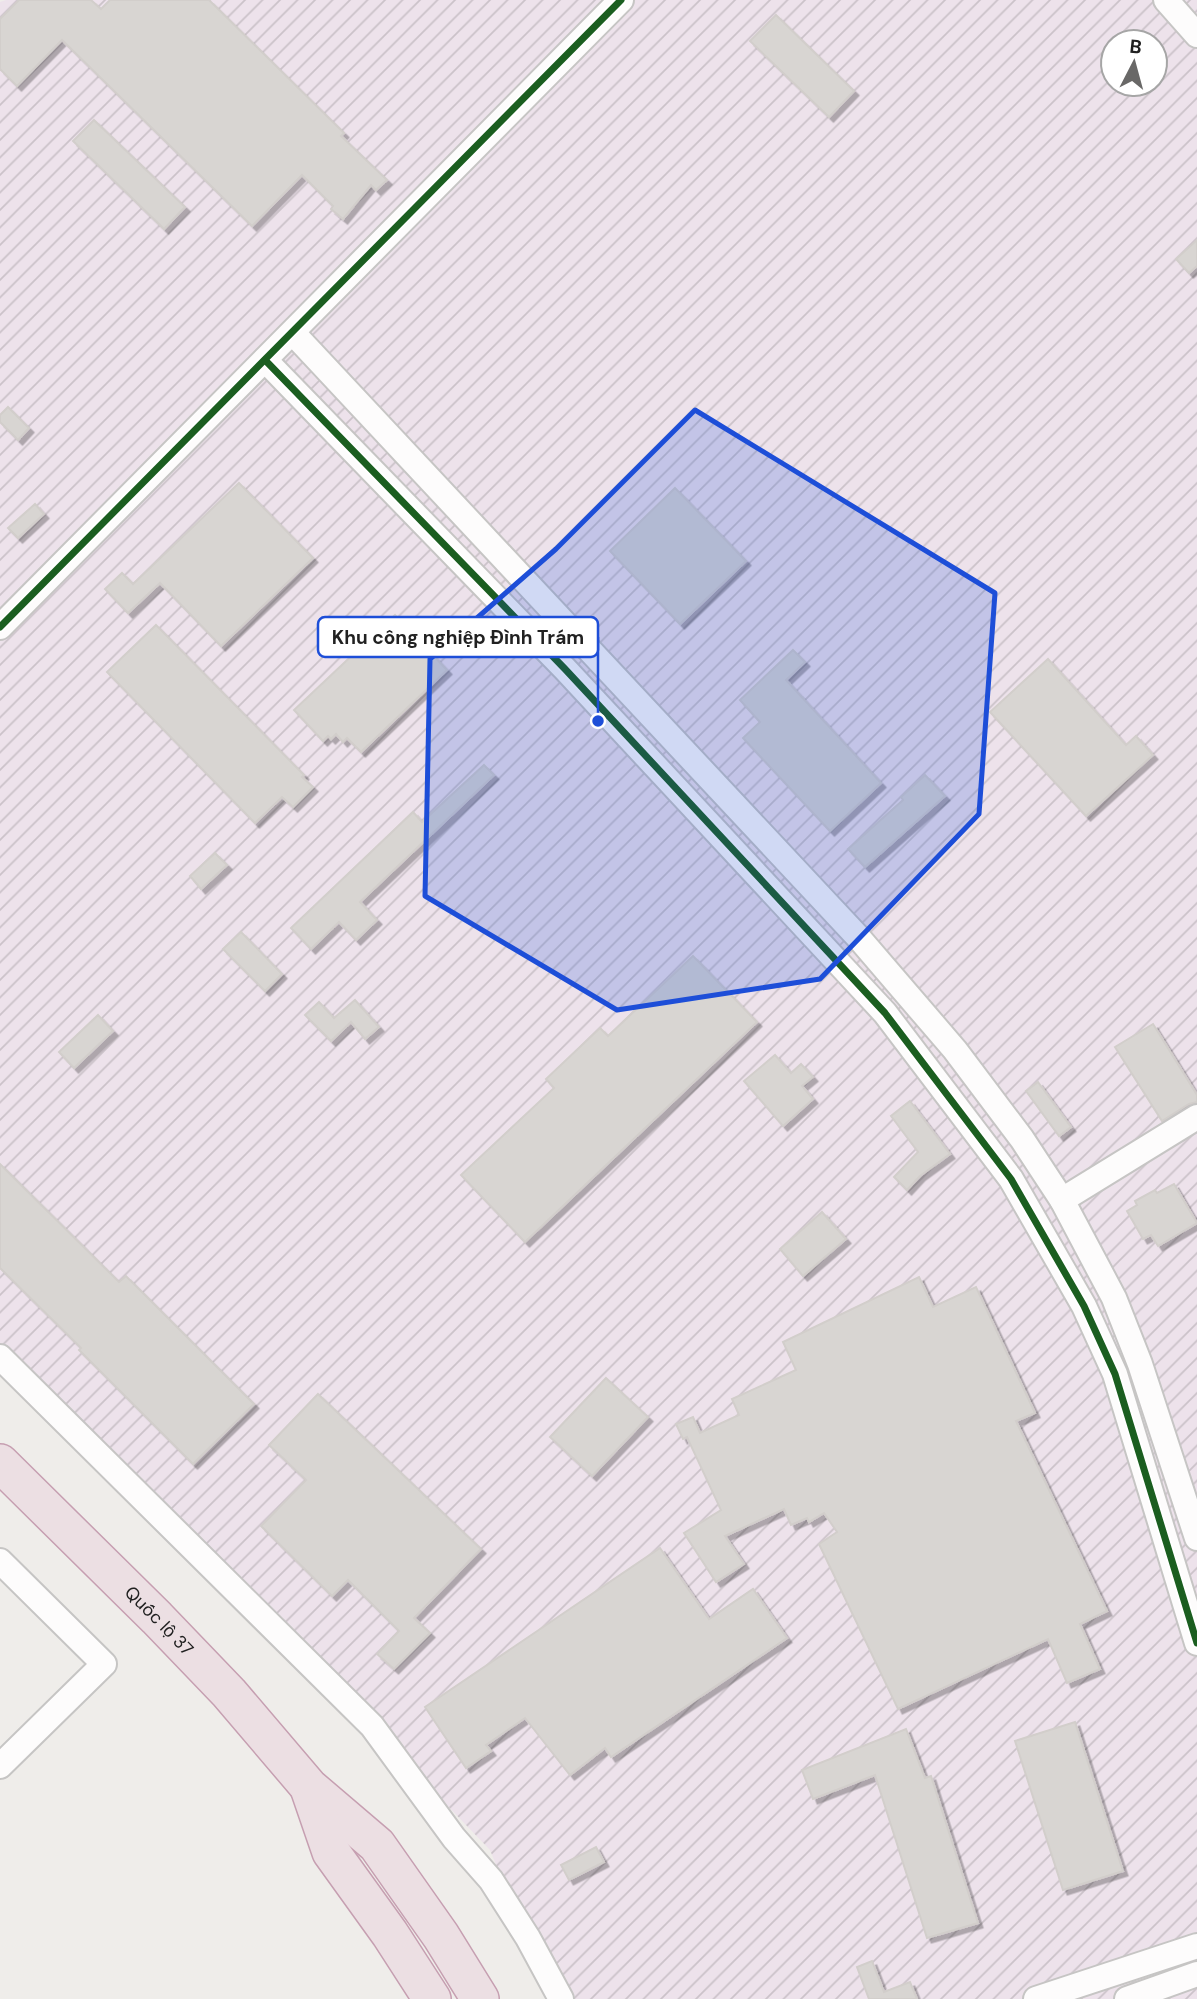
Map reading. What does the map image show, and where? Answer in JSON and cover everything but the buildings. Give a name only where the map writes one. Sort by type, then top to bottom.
[{"type":"highway","name":"Quốc lộ 37","points":[[0,1463],[229,1693],[309,1787],[377,1845],[441,1936],[480,1999]]},
{"type":"highway","name":"Quốc lộ 37","points":[[309,1787],[331,1852],[390,1934],[432,1999]]},
{"type":"street","points":[[0,627],[621,0]]},
{"type":"street","points":[[1166,0],[1197,35]]},
{"type":"street","points":[[292,333],[858,937],[955,1050],[1022,1139],[1062,1200],[1114,1298],[1144,1377],[1197,1538]]},
{"type":"street","points":[[265,360],[565,669],[885,1013],[1011,1179],[1084,1306],[1115,1374],[1197,1643]]},
{"type":"street","points":[[1062,1200],[1197,1117]]},
{"type":"street","points":[[0,1357],[372,1726],[427,1804],[491,1880],[528,1938],[561,1999]]},
{"type":"street","points":[[0,1561],[104,1664],[3,1759]]},
{"type":"street","points":[[1036,1999],[1197,1946]]},
{"type":"street","points":[[1126,1999],[1197,1974]]},
{"type":"highlighted area","points":[[695,410],[995,593],[979,814],[820,979],[617,1010],[425,896],[430,659],[556,549]]},
{"type":"shaded area","points":[[1197,0],[1197,1999],[551,1999],[490,1850],[156,1502],[0,1357],[0,2]]},
{"type":"cycle path","points":[[0,627],[621,0]]},
{"type":"cycle path","points":[[265,360],[565,669],[885,1013],[1011,1179],[1084,1306],[1115,1374],[1197,1643]]},
{"type":"place","name":"Khu công nghiệp Đình Trám","points":[[598,721]]}]
